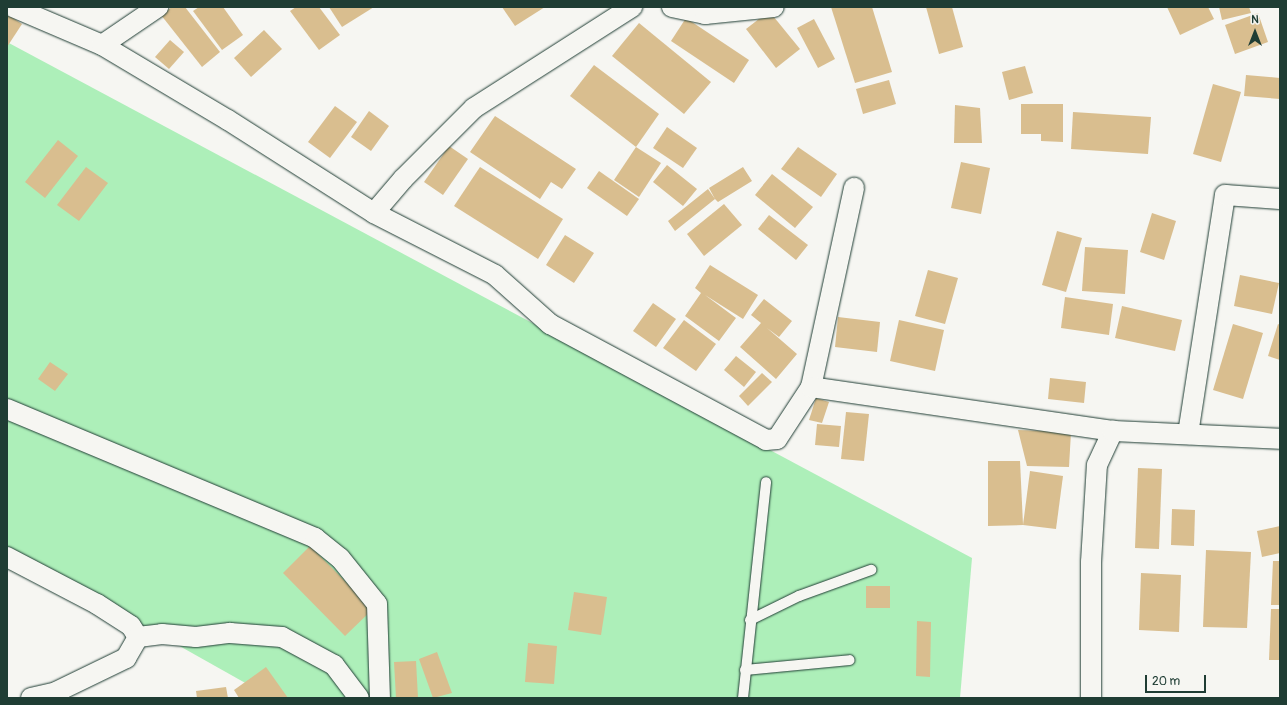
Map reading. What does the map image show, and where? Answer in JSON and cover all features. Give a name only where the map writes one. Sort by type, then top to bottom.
[{"type":"street","points":[[13,7],[102,45],[228,120],[374,213],[495,276],[550,324],[766,440],[777,439],[811,387],[854,188]]},
{"type":"street","points":[[102,45],[158,7]]},
{"type":"street","points":[[374,213],[404,179],[474,108],[632,7]]},
{"type":"street","points":[[672,7],[704,14],[774,7]]},
{"type":"street","points":[[1188,434],[1225,195],[1280,199]]},
{"type":"street","points":[[811,387],[1113,431],[1280,439]]},
{"type":"street","points":[[7,408],[315,538],[340,558],[378,604],[380,698]]},
{"type":"street","points":[[1098,698],[1089,698],[1091,562],[1098,465],[1113,431]]},
{"type":"street","points":[[7,557],[97,604],[132,626],[138,637]]},
{"type":"street","points":[[138,637],[162,634],[196,637],[230,633],[282,637],[334,665],[359,698]]},
{"type":"street","points":[[31,698],[56,692],[126,658],[138,637]]},
{"type":"lane","points":[[743,698],[750,620],[766,482]]},
{"type":"lane","points":[[750,620],[799,596],[871,570]]},
{"type":"lane","points":[[745,670],[850,660]]},
{"type":"green space","points":[[7,42],[972,558],[960,698],[272,698],[7,549]]},
{"type":"building","points":[[172,7],[185,7],[220,52],[202,67],[161,15]]},
{"type":"building","points":[[199,7],[223,7],[243,35],[222,50],[193,11]]},
{"type":"building","points":[[296,7],[319,7],[340,35],[319,50],[290,11]]},
{"type":"building","points":[[329,7],[374,7],[342,27]]},
{"type":"building","points":[[502,7],[545,7],[515,26]]},
{"type":"building","points":[[831,7],[872,7],[892,72],[855,83]]},
{"type":"building","points":[[926,7],[952,7],[963,47],[939,54]]},
{"type":"building","points":[[1167,7],[1208,7],[1214,19],[1180,35]]},
{"type":"building","points":[[1219,7],[1249,7],[1251,13],[1222,20]]},
{"type":"building","points":[[769,11],[800,49],[776,68],[746,29]]},
{"type":"building","points":[[1258,13],[1268,42],[1235,54],[1225,25]]},
{"type":"building","points":[[7,14],[22,24],[7,47]]},
{"type":"building","points":[[686,18],[749,60],[734,83],[671,41]]},
{"type":"building","points":[[814,19],[835,59],[818,68],[797,28]]},
{"type":"building","points":[[639,23],[711,82],[684,114],[612,56]]},
{"type":"building","points":[[264,30],[282,49],[251,77],[234,58]]},
{"type":"building","points":[[170,40],[184,52],[169,69],[155,57]]},
{"type":"building","points":[[594,65],[659,114],[636,147],[570,96]]},
{"type":"building","points":[[1025,66],[1033,93],[1009,100],[1002,72]]},
{"type":"building","points":[[1246,75],[1280,78],[1280,99],[1244,96]]},
{"type":"building","points":[[889,80],[896,104],[863,114],[856,89]]},
{"type":"building","points":[[1213,84],[1241,92],[1221,162],[1193,154]]},
{"type":"building","points":[[1021,104],[1063,104],[1063,142],[1041,141],[1041,134],[1021,134]]},
{"type":"building","points":[[955,105],[980,108],[982,143],[954,143]]},
{"type":"building","points":[[335,106],[357,122],[330,158],[308,142]]},
{"type":"building","points":[[369,111],[389,126],[371,151],[351,137]]},
{"type":"building","points":[[1073,112],[1151,117],[1148,154],[1071,149]]},
{"type":"building","points":[[495,116],[576,169],[562,189],[551,182],[540,199],[470,152]]},
{"type":"building","points":[[667,127],[697,148],[683,168],[653,148]]},
{"type":"building","points":[[58,140],[78,156],[45,198],[25,182]]},
{"type":"building","points":[[449,146],[468,159],[443,195],[424,182]]},
{"type":"building","points":[[636,147],[661,163],[639,197],[614,180]]},
{"type":"building","points":[[798,147],[837,174],[821,197],[781,169]]},
{"type":"building","points":[[961,162],[990,168],[981,214],[951,208]]},
{"type":"building","points":[[667,165],[697,189],[683,206],[653,182]]},
{"type":"building","points":[[86,167],[108,183],[79,221],[57,205]]},
{"type":"building","points":[[480,167],[563,219],[538,259],[454,206]]},
{"type":"building","points":[[743,167],[752,181],[718,202],[709,188]]},
{"type":"building","points":[[599,171],[639,199],[627,216],[587,188]]},
{"type":"building","points":[[772,174],[813,207],[795,228],[755,195]]},
{"type":"building","points":[[708,189],[715,199],[675,231],[668,221]]},
{"type":"building","points":[[724,204],[742,225],[704,256],[687,234]]},
{"type":"building","points":[[1152,213],[1176,221],[1164,260],[1140,252]]},
{"type":"building","points":[[769,215],[808,245],[796,260],[758,229]]},
{"type":"building","points":[[1057,231],[1082,238],[1066,292],[1042,285]]},
{"type":"building","points":[[565,235],[594,253],[574,283],[546,265]]},
{"type":"building","points":[[1085,247],[1128,250],[1125,294],[1082,291]]},
{"type":"building","points":[[710,265],[758,295],[743,319],[705,295],[736,318],[719,341],[685,316],[701,293],[695,288]]},
{"type":"building","points":[[928,270],[958,278],[945,324],[915,316]]},
{"type":"building","points":[[1240,275],[1279,283],[1272,314],[1234,306]]},
{"type":"building","points":[[1065,297],[1113,304],[1109,335],[1061,328]]},
{"type":"building","points":[[764,299],[792,321],[779,337],[767,328],[797,354],[776,379],[740,347],[761,323],[751,315]]},
{"type":"building","points":[[653,303],[676,319],[656,347],[633,331]]},
{"type":"building","points":[[1122,306],[1182,320],[1175,351],[1115,338]]},
{"type":"building","points":[[838,317],[880,322],[877,352],[835,347]]},
{"type":"building","points":[[684,320],[716,344],[696,371],[663,348]]},
{"type":"building","points":[[899,320],[944,330],[935,371],[890,361]]},
{"type":"building","points":[[1233,324],[1263,333],[1243,399],[1213,390]]},
{"type":"building","points":[[1278,324],[1280,325],[1280,360],[1268,356]]},
{"type":"building","points":[[736,356],[756,372],[744,387],[724,370]]},
{"type":"building","points":[[50,362],[68,374],[55,391],[38,379]]},
{"type":"building","points":[[762,373],[772,382],[748,406],[739,396]]},
{"type":"building","points":[[1050,378],[1086,382],[1084,403],[1048,399]]},
{"type":"building","points":[[816,398],[829,402],[822,423],[809,420]]},
{"type":"building","points":[[846,412],[869,414],[864,461],[841,459]]},
{"type":"building","points":[[817,424],[841,426],[839,447],[815,445]]},
{"type":"building","points":[[1018,430],[1071,432],[1069,467],[1027,466]]},
{"type":"building","points":[[988,461],[1020,461],[1023,525],[988,526]]},
{"type":"building","points":[[1138,468],[1162,469],[1159,549],[1135,548]]},
{"type":"building","points":[[1030,471],[1063,476],[1056,529],[1023,525]]},
{"type":"building","points":[[1172,509],[1195,510],[1194,546],[1171,545]]},
{"type":"building","points":[[1280,526],[1280,553],[1262,557],[1257,531]]},
{"type":"building","points":[[310,546],[373,609],[345,636],[283,573]]},
{"type":"building","points":[[1206,550],[1251,552],[1247,628],[1203,627]]},
{"type":"building","points":[[1273,561],[1280,561],[1280,605],[1271,605]]},
{"type":"building","points":[[1141,573],[1181,575],[1179,632],[1139,630]]},
{"type":"building","points":[[866,586],[890,586],[890,608],[866,608]]},
{"type":"building","points":[[574,592],[607,597],[601,635],[568,630]]},
{"type":"building","points":[[1271,609],[1280,609],[1280,660],[1269,660]]},
{"type":"building","points":[[917,621],[931,622],[930,677],[916,676]]},
{"type":"building","points":[[528,643],[557,646],[554,684],[525,682]]},
{"type":"building","points":[[437,652],[452,693],[433,698],[419,659]]},
{"type":"building","points":[[416,661],[418,698],[396,698],[394,662]]},
{"type":"building","points":[[266,667],[288,698],[239,698],[234,690]]},
{"type":"building","points":[[226,687],[228,698],[197,698],[196,691]]}]
